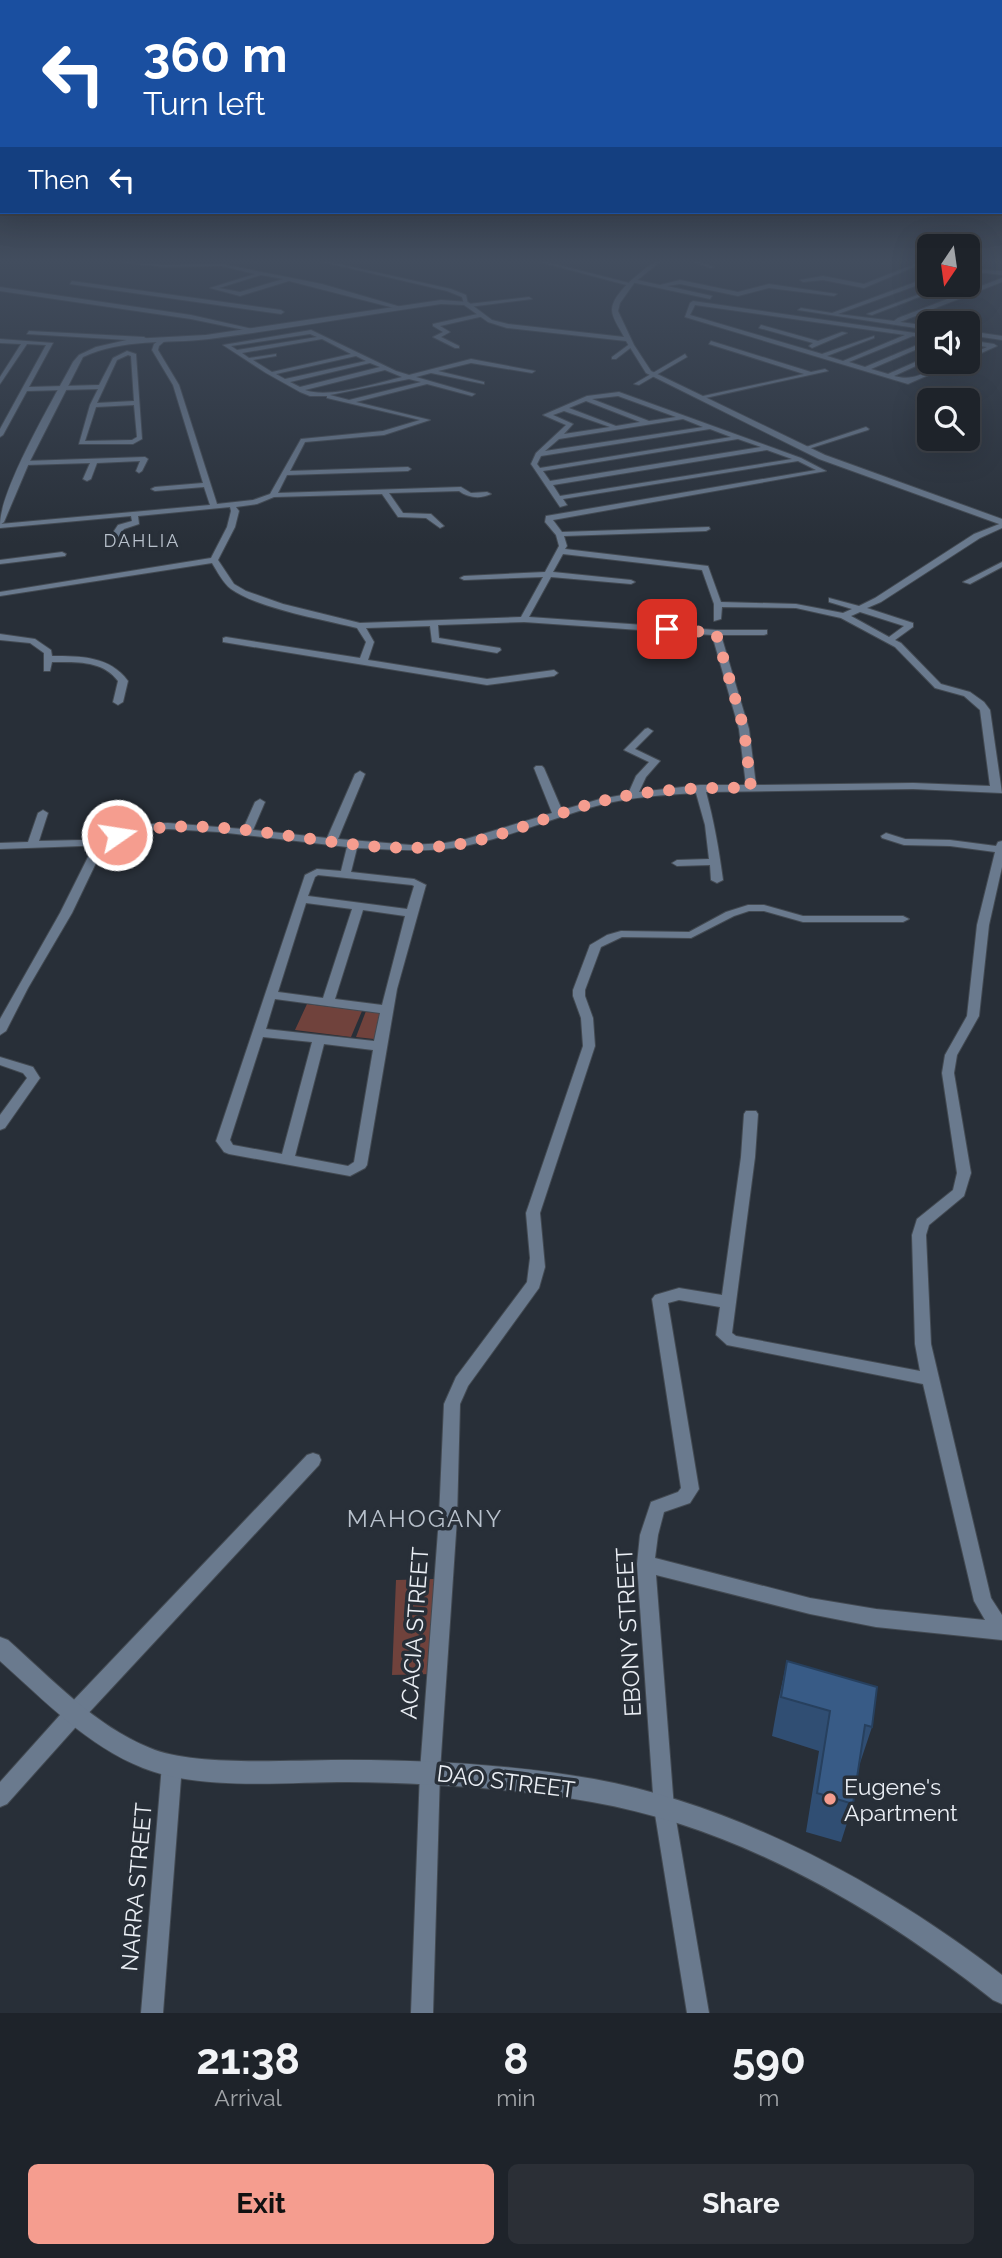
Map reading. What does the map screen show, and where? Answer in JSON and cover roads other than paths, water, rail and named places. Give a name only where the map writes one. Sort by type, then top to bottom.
[{"type":"street","points":[[0,382],[16,356]]},
{"type":"street","points":[[0,435],[42,356]]},
{"type":"street","points":[[81,356],[25,463],[0,524],[214,507],[262,500],[273,495],[463,489],[471,499],[487,494]]},
{"type":"street","points":[[124,356],[115,359],[93,405],[79,442],[82,444],[138,440],[132,356]]},
{"type":"street","points":[[159,356],[176,385],[214,507]]},
{"type":"street","points":[[244,356],[299,389],[427,420],[394,432],[303,440],[273,495]]},
{"type":"street","points":[[250,359],[268,356]]},
{"type":"street","points":[[274,373],[349,356]]},
{"type":"street","points":[[361,356],[407,376],[472,394]]},
{"type":"street","points":[[637,356],[643,367],[654,375],[822,457],[1002,524]]},
{"type":"street","points":[[637,384],[685,356]]},
{"type":"street","points":[[753,356],[811,374]]},
{"type":"street","points":[[827,356],[908,382],[927,374]]},
{"type":"street","points":[[845,362],[859,356]]},
{"type":"street","points":[[866,369],[894,356]]},
{"type":"street","points":[[261,366],[284,360]]},
{"type":"street","points":[[324,396],[474,360],[532,371]]},
{"type":"street","points":[[286,381],[371,361]]},
{"type":"street","points":[[888,376],[917,363]]},
{"type":"street","points":[[299,389],[385,368]]},
{"type":"street","points":[[428,371],[482,383]]},
{"type":"street","points":[[703,398],[825,371]]},
{"type":"street","points":[[348,402],[428,382]]},
{"type":"street","points":[[24,389],[103,387]]},
{"type":"street","points":[[524,619],[561,551],[561,537],[548,520],[569,514],[824,471],[799,459],[622,395],[586,398],[546,415],[570,424],[538,454],[534,464],[569,514]]},
{"type":"street","points":[[586,398],[649,423]]},
{"type":"street","points":[[93,405],[137,403]]},
{"type":"street","points":[[563,408],[616,428]]},
{"type":"street","points":[[557,437],[683,418]]},
{"type":"street","points":[[538,454],[711,428]]},
{"type":"street","points":[[806,448],[866,429]]},
{"type":"street","points":[[539,470],[737,438]]},
{"type":"street","points":[[547,484],[767,448]]},
{"type":"street","points":[[558,498],[822,457]]},
{"type":"street","points":[[25,463],[145,459],[139,471]]},
{"type":"street","points":[[87,479],[95,460]]},
{"type":"street","points":[[284,473],[408,468]]},
{"type":"street","points":[[155,489],[207,485]]},
{"type":"street","points":[[384,491],[401,515],[428,516],[440,526]]},
{"type":"street","points":[[214,560],[234,519],[235,511],[232,505]]},
{"type":"street","points":[[114,537],[121,527],[136,522],[134,515]]},
{"type":"street","points":[[844,616],[862,609],[977,536],[1002,524]]},
{"type":"street","points":[[561,537],[704,533]]},
{"type":"street","points":[[561,551],[705,568],[719,604],[717,619]]},
{"type":"street","points":[[0,562],[62,554]]},
{"type":"street","points":[[0,594],[214,560]]},
{"type":"street","points":[[214,560],[231,586],[243,593],[279,606],[360,626],[524,619],[716,633],[764,632]]},
{"type":"street","points":[[967,582],[1002,564]]},
{"type":"street","points":[[464,578],[549,574],[631,582]]},
{"type":"street","points":[[832,600],[910,625],[890,640]]},
{"type":"street","points":[[0,846],[102,839],[150,827],[191,827],[411,848],[468,842],[600,802],[700,788],[913,786],[999,790],[985,710],[981,704],[967,694],[938,686],[915,661],[890,640],[844,616],[796,606],[719,604]]},
{"type":"street","points":[[434,622],[433,638],[439,642],[496,650]]},
{"type":"street","points":[[360,626],[370,642],[363,661]]},
{"type":"street","points":[[716,633],[744,729],[751,788]]},
{"type":"street","points":[[0,637],[39,643],[48,652],[47,664],[92,661],[116,672],[123,681],[118,702]]},
{"type":"street","points":[[226,640],[487,682],[554,673]]},
{"type":"street","points":[[632,796],[641,776],[655,761],[629,750],[648,730]]},
{"type":"street","points":[[539,768],[558,814]]},
{"type":"street","points":[[331,842],[360,774]]},
{"type":"street","points":[[700,788],[717,880]]},
{"type":"street","points":[[247,832],[260,802]]},
{"type":"street","points":[[32,845],[43,813]]},
{"type":"street","points":[[886,836],[904,842],[1001,846],[997,875],[983,925],[973,1016],[951,1055],[948,1073],[964,1173],[959,1192],[922,1223],[919,1235],[923,1345],[930,1379],[983,1601],[1001,1631]]},
{"type":"street","points":[[0,1031],[66,913],[102,839]]},
{"type":"street","points":[[345,875],[353,844]]},
{"type":"street","points":[[677,863],[715,862]]},
{"type":"street","points":[[312,874],[419,884],[378,1046],[359,1168],[350,1171],[229,1149],[223,1141],[302,900],[312,874]]},
{"type":"street","points":[[302,900],[411,912]]},
{"type":"street","points":[[327,1002],[358,907]]},
{"type":"street","name":"ACACIA STREET","points":[[422,2013],[430,1771],[448,1518],[452,1404],[462,1382],[534,1284],[540,1271],[532,1230],[533,1213],[589,1046],[587,1018],[579,996],[596,945],[621,934],[691,936],[730,914],[748,908],[764,908],[803,919],[904,919]]},
{"type":"street","points":[[271,995],[388,1010]]},
{"type":"street","points":[[258,1031],[378,1046]]},
{"type":"street","points":[[287,1159],[319,1040]]},
{"type":"street","points":[[0,1061],[28,1070],[34,1078],[0,1125]]},
{"type":"street","points":[[751,1114],[748,1157],[724,1335],[732,1341],[930,1379]]},
{"type":"street","name":"EBONY STREET","points":[[698,2013],[664,1808],[646,1564],[649,1535],[657,1507],[684,1499],[690,1489],[660,1299],[679,1294],[728,1302]]},
{"type":"street","points":[[0,1797],[313,1460]]},
{"type":"street","points":[[646,1564],[810,1606],[876,1618],[1001,1631]]},
{"type":"street","name":"DAO STREET","points":[[0,1647],[76,1713],[146,1759],[172,1765],[248,1770],[430,1771],[521,1780],[619,1797],[664,1808],[775,1852],[888,1909],[950,1950],[1002,1990]]},
{"type":"street","name":"NARRA STREET","points":[[152,2013],[172,1765]]},
{"type":"place","name":"Eugene's Apartment","points":[[830,1799]]},
{"type":"district","name":"DAHLIA","points":[[142,540]]},
{"type":"district","name":"MAHOGANY","points":[[425,1518]]}]
